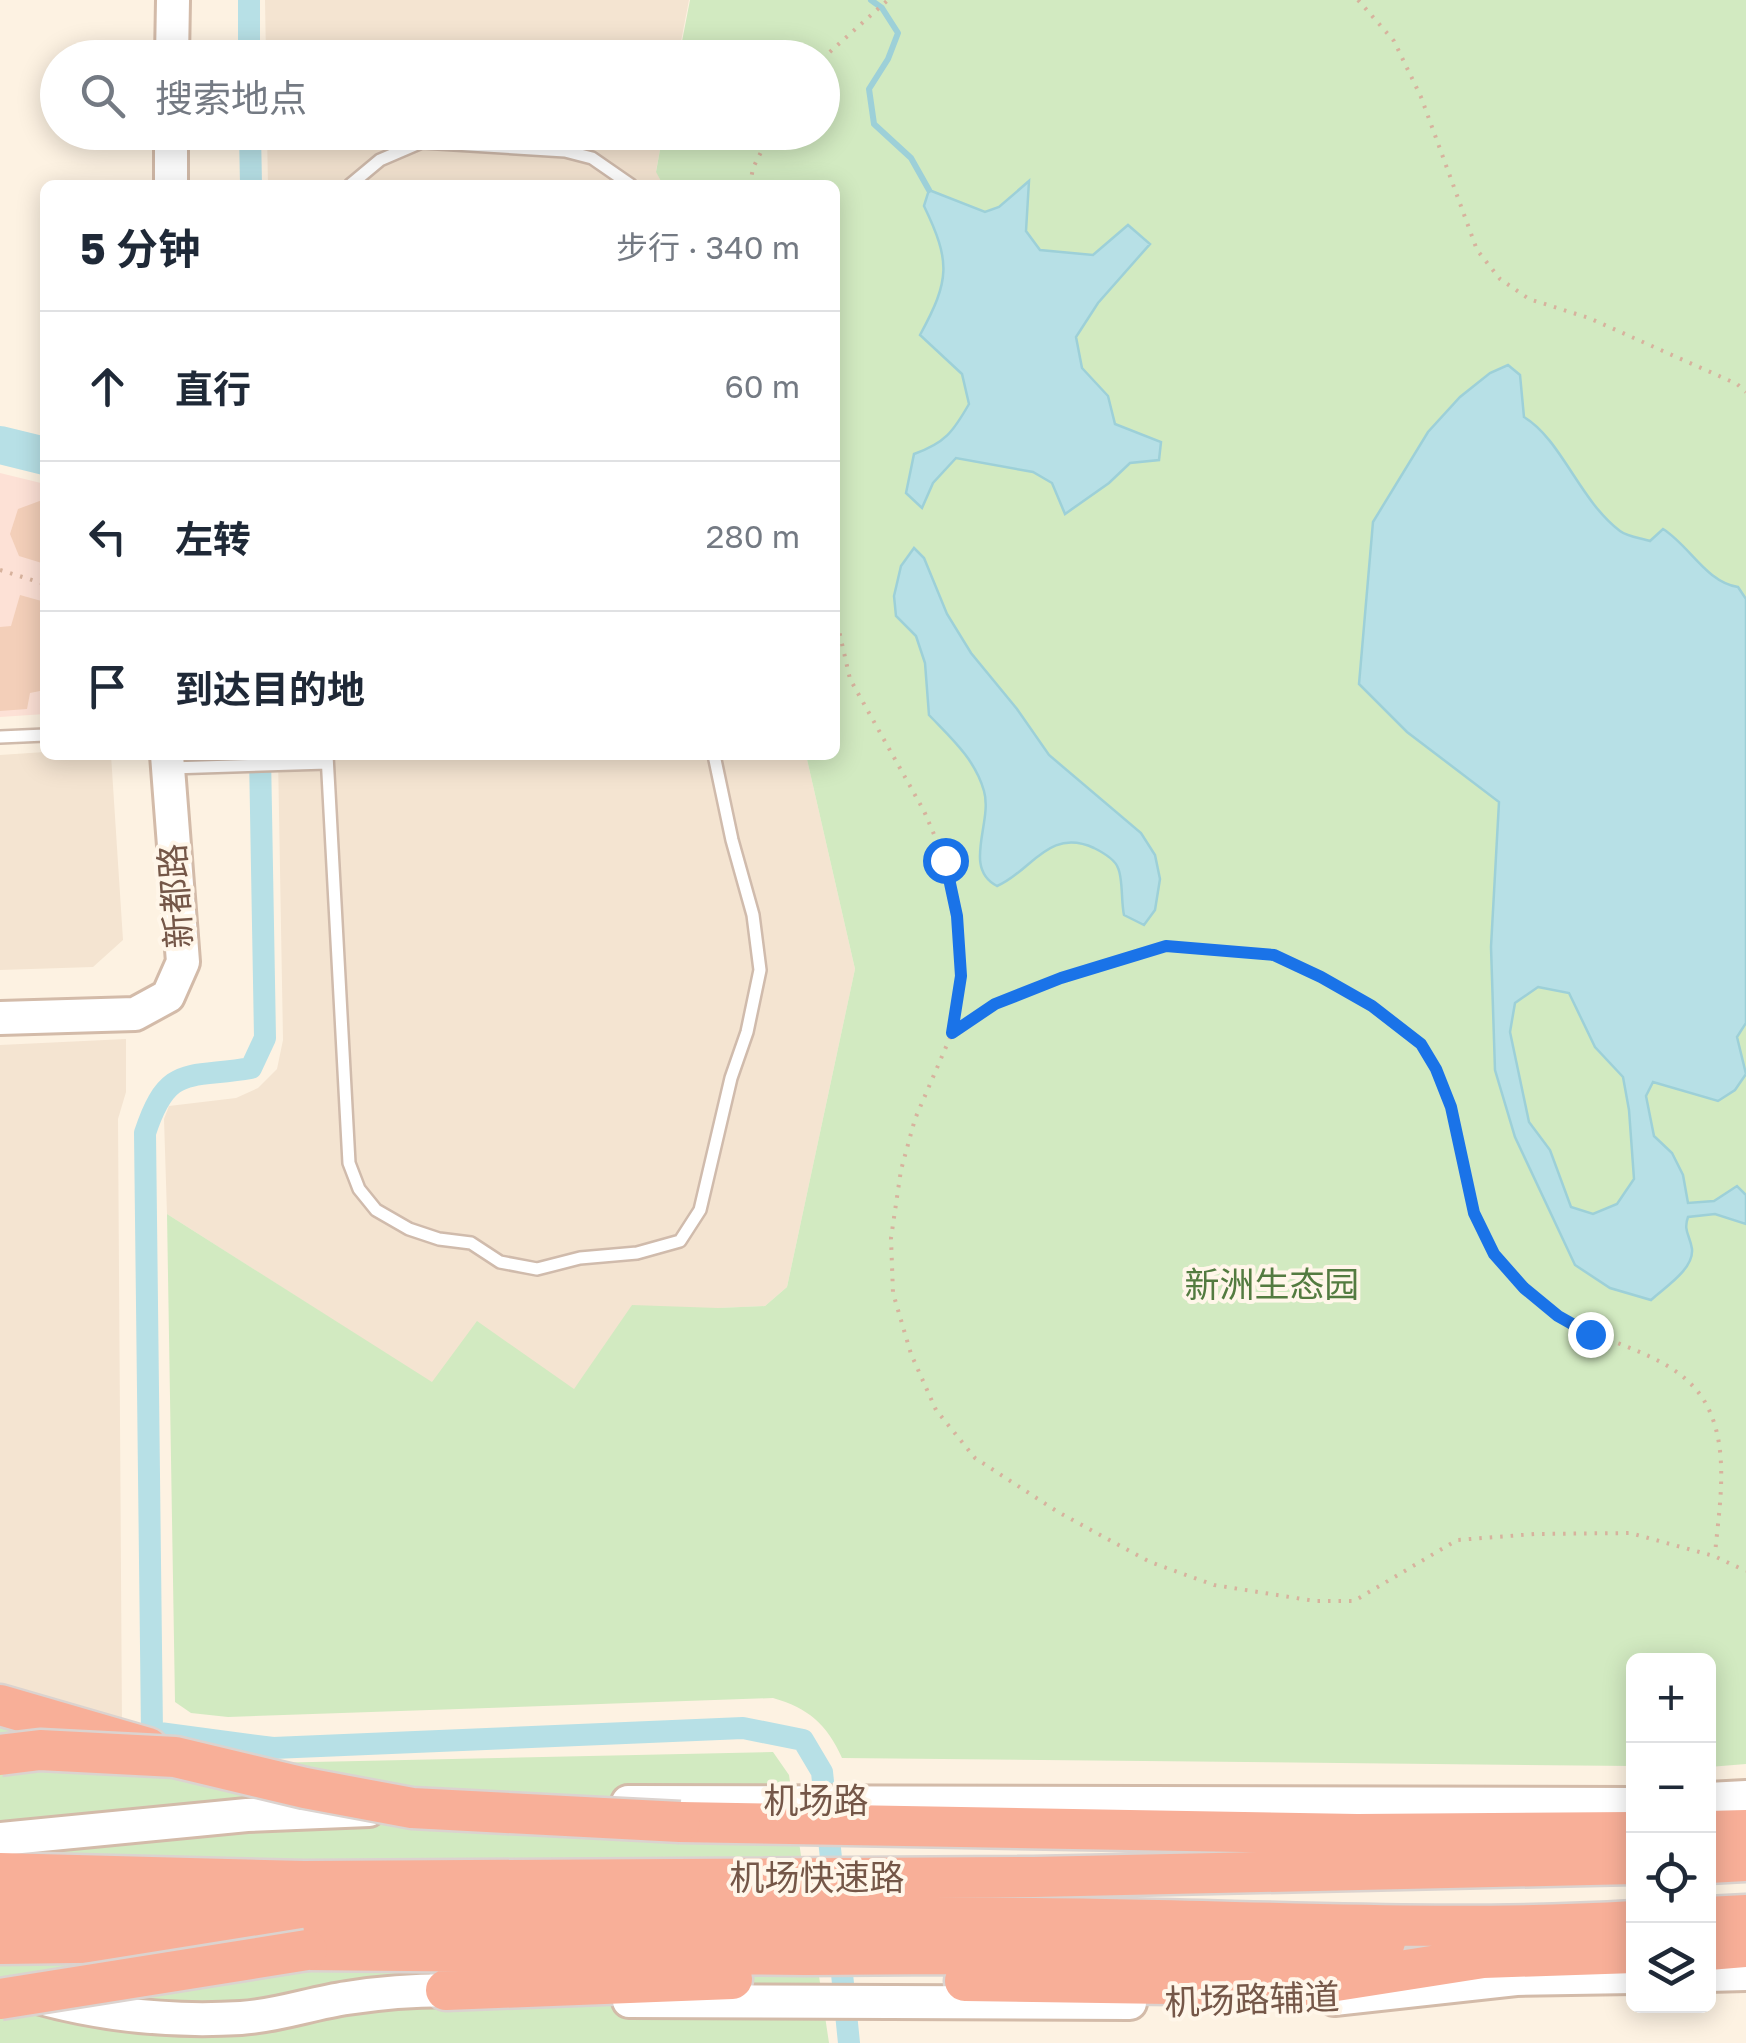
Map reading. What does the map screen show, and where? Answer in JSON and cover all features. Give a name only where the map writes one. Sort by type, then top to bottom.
[{"type":"highway","points":[[0,1705],[176,1757],[305,1788],[412,1808],[680,1822],[799,1813],[861,1813],[1357,1834],[1626,1832]]},
{"type":"highway","points":[[0,1754],[40,1750],[176,1757]]},
{"type":"highway","points":[[1716,1831],[1746,1830]]},
{"type":"highway","points":[[1716,1863],[1746,1861]]},
{"type":"highway","name":"机场快速路","points":[[0,1911],[304,1916],[808,1878],[1626,1864]]},
{"type":"highway","name":"机场快速路","points":[[0,1873],[304,1916]]},
{"type":"highway","points":[[1716,1917],[1746,1915]]},
{"type":"highway","points":[[0,1944],[148,1942],[304,1916],[803,1964],[1304,1986],[1483,1958],[1626,1953]]},
{"type":"highway","points":[[0,1999],[304,1916]]},
{"type":"highway","name":"机场快速路","points":[[803,1964],[869,1964],[1034,1918],[1467,1926],[1626,1922]]},
{"type":"highway","points":[[1716,1949],[1746,1947]]},
{"type":"highway","points":[[446,1990],[714,1979],[803,1964]]},
{"type":"street","points":[[172,40],[173,0]]},
{"type":"street","points":[[171,150],[171,180]]},
{"type":"street","name":"新都路","points":[[0,1018],[135,1014],[168,996],[182,962],[167,762]]},
{"type":"street","points":[[1716,1798],[1746,1796]]},
{"type":"street","name":"机场路","points":[[0,1839],[247,1815],[571,1802],[799,1813]]},
{"type":"street","name":"机场路","points":[[861,1813],[1626,1804]]},
{"type":"street","name":"机场路辅道","points":[[869,1964],[1293,2004],[1516,1980],[1626,1976]]},
{"type":"street","points":[[1716,1975],[1746,1974]]},
{"type":"street","points":[[0,1986],[71,2007],[147,2018],[244,2018],[348,1998],[446,1990]]},
{"type":"lane","points":[[356,180],[380,160],[403,150]]},
{"type":"lane","points":[[549,150],[592,158],[624,180]]},
{"type":"lane","points":[[0,737],[40,735]]},
{"type":"lane","points":[[167,762],[216,767],[323,760]]},
{"type":"lane","points":[[327,760],[349,1163],[359,1190],[376,1210],[409,1229],[439,1240],[471,1243],[500,1262],[538,1270],[580,1258],[637,1254],[680,1241],[700,1210],[760,970],[754,915],[732,840],[715,760]]},
{"type":"path","points":[[840,43],[888,0]]},
{"type":"path","points":[[1358,0],[1394,41],[1421,97],[1477,250],[1500,279],[1529,299],[1589,318],[1737,384],[1746,392]]},
{"type":"path","points":[[751,180],[762,150]]},
{"type":"path","points":[[0,570],[40,582]]},
{"type":"path","points":[[840,635],[850,680],[924,811],[945,860],[957,916],[961,976],[952,1033],[914,1119],[901,1170],[891,1238],[893,1293],[911,1354],[936,1410],[975,1458],[1058,1512],[1150,1562],[1214,1585],[1315,1602],[1354,1601],[1458,1540],[1535,1534],[1630,1533],[1714,1556],[1746,1571]]},
{"type":"path","points":[[952,1033],[995,1004],[1166,946],[1274,955],[1372,1006],[1421,1044],[1436,1069],[1451,1107],[1474,1213],[1494,1254],[1524,1288],[1558,1316],[1625,1349],[1668,1364],[1694,1386],[1711,1414],[1717,1442],[1722,1488],[1714,1556]]},
{"type":"shaded area","points":[[265,0],[689,0],[681,40],[266,40]]},
{"type":"shaded area","points":[[267,150],[660,150],[656,171],[660,180],[268,180]]},
{"type":"shaded area","points":[[0,473],[40,483],[40,714],[0,717]]},
{"type":"shaded area","points":[[40,752],[40,760],[111,760],[123,940],[93,967],[0,970],[0,755]]},
{"type":"shaded area","points":[[278,760],[807,760],[855,969],[787,1287],[765,1306],[718,1308],[574,1389],[432,1383],[167,1214],[164,1119],[169,1106],[236,1098],[258,1088],[277,1069],[283,1040]]},
{"type":"shaded area","points":[[126,1039],[126,1092],[118,1119],[122,1726],[0,1697],[0,1045]]},
{"type":"green space","name":"新洲生态园","points":[[690,0],[1746,0],[1746,1764],[1716,1766],[1716,1653],[1626,1653],[1626,1766],[842,1758],[815,1719],[773,1698],[228,1717],[191,1713],[175,1702],[167,1214],[432,1382],[477,1321],[574,1389],[632,1305],[765,1306],[787,1287],[855,969],[807,760],[840,760],[840,180],[660,180],[656,172],[660,150],[840,150],[840,40],[682,40]]},
{"type":"green space","points":[[0,1697],[125,1766],[773,1752],[789,1775],[829,2043],[0,2043]]},
{"type":"water","points":[[1029,181],[1026,231],[1040,250],[1093,255],[1128,225],[1150,244],[1098,303],[1076,337],[1082,368],[1108,396],[1115,424],[1161,442],[1159,460],[1130,463],[1065,514],[1052,483],[1033,472],[956,458],[933,483],[922,508],[906,493],[914,454],[947,435],[969,404],[962,374],[920,335],[937,300],[943,271],[939,242],[924,206],[929,190],[985,212],[999,207]]},
{"type":"water","points":[[1508,365],[1520,375],[1524,417],[1549,440],[1593,504],[1620,531],[1650,541],[1663,529],[1707,571],[1738,587],[1746,599],[1746,1023],[1737,1037],[1746,1074],[1735,1090],[1718,1101],[1653,1082],[1646,1096],[1654,1136],[1672,1153],[1683,1175],[1688,1203],[1714,1201],[1737,1186],[1746,1195],[1746,1224],[1715,1214],[1688,1217],[1692,1249],[1688,1264],[1651,1300],[1610,1288],[1575,1265],[1515,1137],[1495,1070],[1491,947],[1499,802],[1407,732],[1359,684],[1373,522],[1428,432],[1460,397],[1490,373]],"holes":[[[1538,987],[1569,993],[1595,1047],[1623,1077],[1629,1110],[1634,1179],[1617,1204],[1593,1214],[1571,1207],[1550,1150],[1529,1122],[1510,1032],[1515,1003]]]},
{"type":"water","points":[[914,548],[924,558],[947,614],[971,653],[1049,755],[1141,833],[1155,855],[1160,879],[1155,910],[1144,925],[1124,915],[1121,878],[1114,862],[1078,843],[1052,847],[997,886],[987,878],[980,856],[986,803],[980,779],[954,741],[929,715],[925,663],[916,636],[896,616],[894,596],[901,566]]},
{"type":"building","points":[[40,501],[40,562],[19,556],[10,534],[18,509]]},
{"type":"building","points":[[20,595],[40,601],[40,691],[30,693],[27,709],[0,711],[0,627],[11,626]]},
{"type":"waterway","points":[[249,0],[249,40]]},
{"type":"waterway","points":[[871,0],[882,8],[898,33],[888,59],[869,89],[874,124],[911,158],[929,190]]},
{"type":"waterway","points":[[250,150],[251,180]]},
{"type":"waterway","points":[[0,445],[40,455]]},
{"type":"waterway","points":[[260,760],[265,1038],[251,1068],[196,1075],[172,1085],[162,1095],[145,1133],[152,1732],[273,1748],[743,1728],[803,1740],[822,1772],[834,1887]]},
{"type":"waterway","points":[[839,1944],[849,2043]]},
{"type":"route","points":[[945,860],[957,916],[961,976],[952,1033],[995,1004],[1061,978],[1166,946],[1274,955],[1321,977],[1372,1006],[1421,1044],[1451,1107],[1474,1213],[1494,1254],[1524,1288],[1558,1316],[1590,1334]]}]
